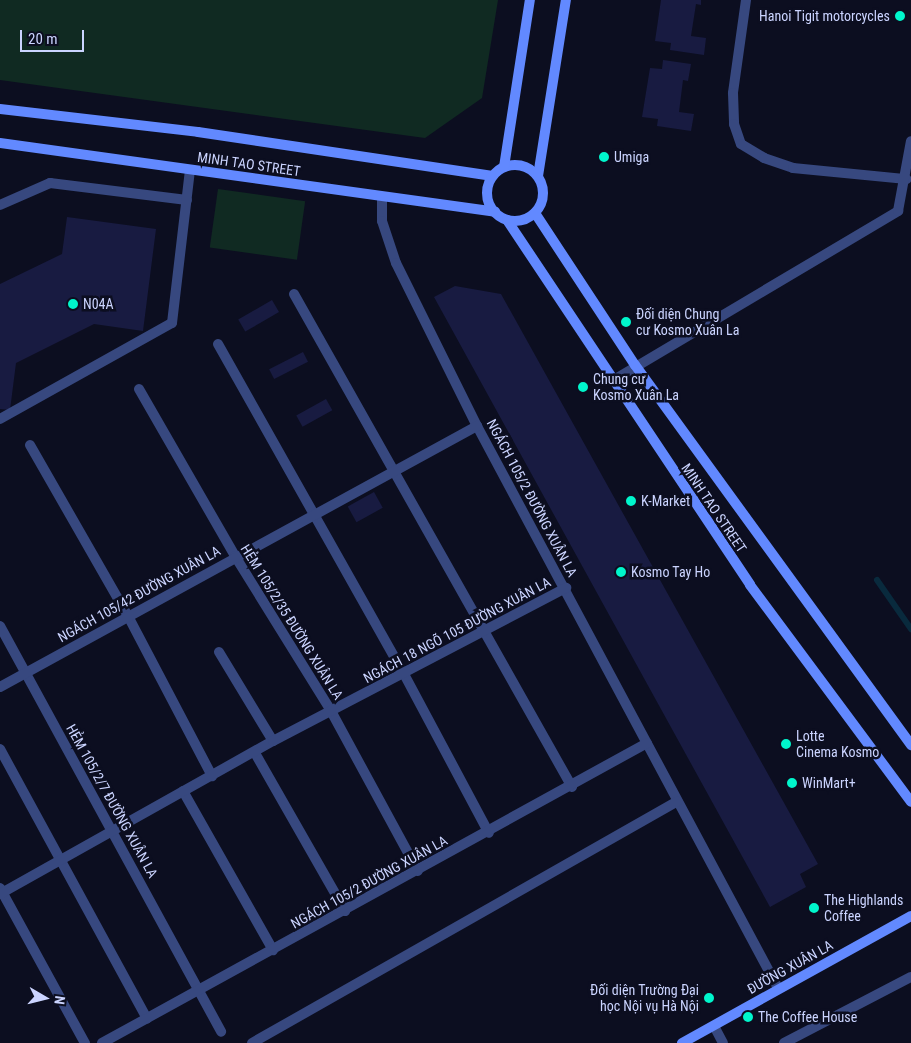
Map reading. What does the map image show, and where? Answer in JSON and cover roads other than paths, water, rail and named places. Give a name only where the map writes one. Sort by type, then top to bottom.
[{"type":"street","points":[[504,167],[530,0]]},
{"type":"street","points":[[538,176],[520,165],[504,167],[493,176],[487,190],[488,200],[495,212],[508,220],[517,221],[535,213],[543,198],[538,176],[566,0]]},
{"type":"street","points":[[746,0],[733,94],[734,124],[741,144],[764,158],[793,168],[906,178]]},
{"type":"street","name":"MINH TAO STREET","points":[[0,110],[198,132],[493,176]]},
{"type":"street","points":[[612,381],[635,365],[898,211],[906,178],[911,141]]},
{"type":"street","name":"MINH TAO STREET","points":[[0,143],[495,212]]},
{"type":"street","points":[[0,419],[172,323],[190,170]]},
{"type":"street","points":[[0,205],[50,183],[187,200]]},
{"type":"street","name":"NGÁCH 105/2 ĐƯỜNG XUÂN LA","points":[[382,197],[382,221],[396,264],[477,426],[566,588],[778,988]]},
{"type":"street","name":"MINH TAO STREET","points":[[535,213],[635,365],[911,745]]},
{"type":"street","name":"MINH TAO STREET","points":[[508,220],[612,381],[750,585],[911,802]]},
{"type":"street","points":[[294,294],[572,787]]},
{"type":"street","points":[[218,344],[312,515],[404,674],[489,833]]},
{"type":"street","name":"HẺM 105/2/35 ĐƯỜNG XUÂN LA","points":[[139,389],[235,556],[331,711],[418,871]]},
{"type":"street","name":"NGÁCH 105/42 ĐƯỜNG XUÂN LA","points":[[0,687],[392,470],[477,426]]},
{"type":"street","points":[[30,445],[128,616],[212,776]]},
{"type":"street","name":"NGÁCH 18 NGÕ 105 ĐƯỜNG XUÂN LA","points":[[1,891],[114,831],[183,791],[255,753],[273,741],[486,632],[566,588]]},
{"type":"street","name":"HẺM 105/2/7 ĐƯỜNG XUÂN LA","points":[[0,626],[114,831],[221,1032]]},
{"type":"street","points":[[219,652],[273,741]]},
{"type":"street","name":"NGÁCH 105/2 ĐƯỜNG XUÂN LA","points":[[102,1043],[489,833],[647,743]]},
{"type":"street","points":[[0,749],[59,861],[147,1019]]},
{"type":"street","points":[[255,753],[345,911]]},
{"type":"street","points":[[183,791],[273,950]]},
{"type":"street","points":[[252,1043],[678,802]]},
{"type":"street","points":[[1,891],[85,1043]]},
{"type":"street","name":"ĐƯỜNG XUÂN LA","points":[[682,1043],[778,988],[911,916]]},
{"type":"street","points":[[784,1043],[911,977]]},
{"type":"street","points":[[714,1026],[723,1043]]},
{"type":"waterway","points":[[877,580],[911,629]]},
{"type":"place","name":"Hanoi Tigit motorcycles","points":[[900,16]]},
{"type":"place","name":"Umiga","points":[[604,157]]},
{"type":"place","name":"N04A","points":[[73,304]]},
{"type":"place","name":"Đối diện Chung cư Kosmo Xuân La","points":[[626,322]]},
{"type":"place","name":"Chung cư Kosmo Xuân La","points":[[583,387]]},
{"type":"place","name":"K-Market","points":[[631,501]]},
{"type":"place","name":"Kosmo Tay Ho","points":[[621,572]]},
{"type":"place","name":"Lotte Cinema Kosmo","points":[[786,744]]},
{"type":"place","name":"WinMart+","points":[[792,783]]},
{"type":"place","name":"The Highlands Coffee","points":[[814,908]]},
{"type":"place","name":"Đối diện Trường Đại học Nội vụ Hà Nội","points":[[709,998]]},
{"type":"place","name":"The Coffee House","points":[[748,1017]]}]
